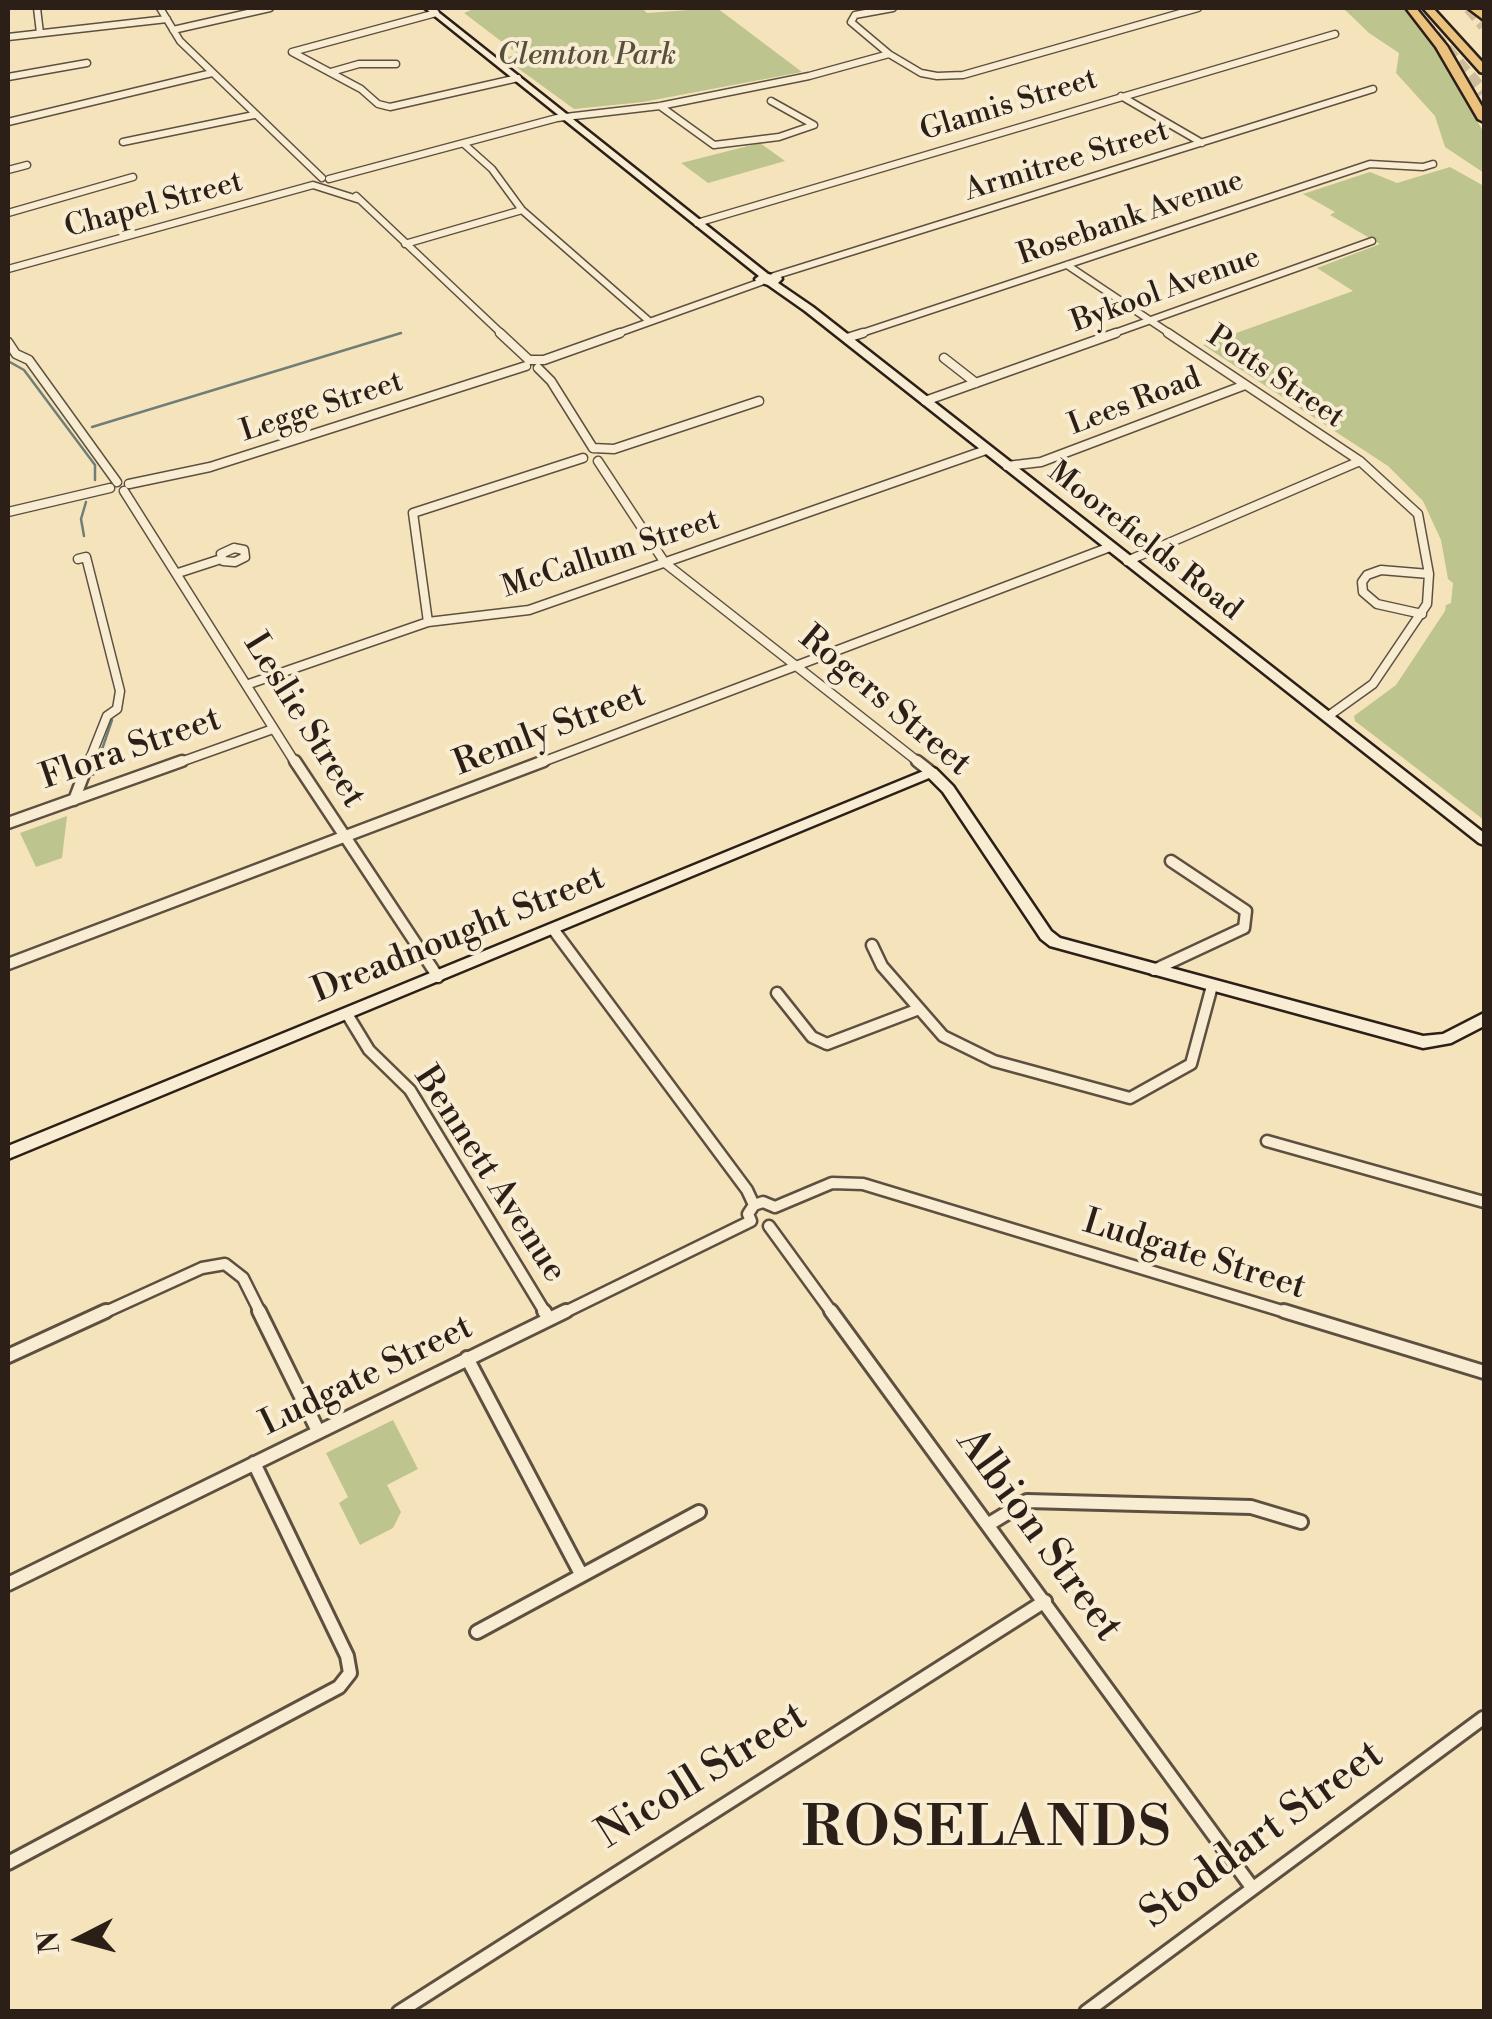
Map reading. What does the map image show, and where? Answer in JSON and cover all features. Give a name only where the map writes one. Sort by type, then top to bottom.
[{"type":"highway","points":[[1411,8],[1448,56],[1484,119]]},
{"type":"highway","points":[[1428,8],[1484,70]]},
{"type":"highway","points":[[1440,8],[1484,56]]},
{"type":"highway","points":[[1473,8],[1484,17]]},
{"type":"main road","name":"Moorefields Road","points":[[433,10],[697,223],[1484,840]]},
{"type":"main road","name":"Dreadnought Street","points":[[8,1152],[931,772]]},
{"type":"main road","name":"Rogers Street","points":[[931,772],[948,789],[1046,935],[1068,948],[1423,1042],[1446,1039],[1484,1018]]},
{"type":"street","points":[[38,8],[40,33]]},
{"type":"street","points":[[160,8],[174,30],[254,114],[328,182],[357,199]]},
{"type":"street","points":[[174,30],[270,8]]},
{"type":"street","points":[[892,8],[860,14],[851,22],[889,54],[921,74],[963,75],[1198,8]]},
{"type":"street","points":[[433,10],[293,51],[300,59],[332,72],[380,105],[390,107],[518,78]]},
{"type":"street","points":[[8,37],[167,19]]},
{"type":"street","name":"Glamis Street","points":[[697,223],[1335,34]]},
{"type":"street","points":[[328,182],[566,117],[660,106],[808,76],[889,54]]},
{"type":"street","points":[[8,77],[87,63]]},
{"type":"street","points":[[332,72],[359,64],[396,64]]},
{"type":"street","points":[[8,122],[212,72]]},
{"type":"street","name":"Armitree Street","points":[[539,364],[768,279],[1372,90]]},
{"type":"street","points":[[1121,96],[1202,143]]},
{"type":"street","points":[[660,106],[714,145],[788,135],[814,126],[772,100]]},
{"type":"street","points":[[123,142],[254,114]]},
{"type":"street","points":[[464,144],[492,169],[522,210],[649,320]]},
{"type":"street","name":"Rosebank Avenue","points":[[847,338],[1370,164],[1433,164]]},
{"type":"street","points":[[8,170],[27,166]]},
{"type":"street","points":[[328,182],[374,169]]},
{"type":"street","points":[[346,190],[342,183],[354,176]]},
{"type":"street","points":[[8,212],[134,177]]},
{"type":"street","points":[[328,182],[357,199],[528,363],[539,364],[593,448]]},
{"type":"street","name":"Chapel Street","points":[[8,269],[328,182]]},
{"type":"street","points":[[406,244],[522,210]]},
{"type":"street","name":"Bykool Avenue","points":[[925,401],[1372,241]]},
{"type":"street","name":"Potts Street","points":[[1067,265],[1360,460],[1418,514],[1430,594],[1422,614]]},
{"type":"street","points":[[8,342],[16,354],[30,360],[114,485]]},
{"type":"street","points":[[944,358],[976,382]]},
{"type":"street","name":"Legge Street","points":[[126,488],[210,468],[528,363]]},
{"type":"street","name":"Lees Road","points":[[1008,466],[1041,462],[1245,385]]},
{"type":"street","points":[[584,458],[584,452],[593,448],[604,451],[759,402]]},
{"type":"street","name":"McCallum Street","points":[[246,685],[428,622],[523,612],[986,450]]},
{"type":"street","points":[[428,622],[413,513],[584,458],[598,460],[605,456],[604,451]]},
{"type":"street","name":"Rogers Street","points":[[598,460],[665,563],[931,772]]},
{"type":"street","points":[[1127,560],[1360,460]]},
{"type":"street","name":"Lees Road","points":[[1023,478],[1041,462]]},
{"type":"street","points":[[8,512],[114,485],[126,488]]},
{"type":"street","name":"Leslie Street","points":[[126,488],[273,729],[438,977]]},
{"type":"street","name":"Remly Street","points":[[8,964],[1110,547]]},
{"type":"street","points":[[74,800],[107,716],[118,709],[120,690],[86,557],[78,559]]},
{"type":"street","points":[[178,573],[221,559]]},
{"type":"street","points":[[1327,717],[1373,684],[1422,614],[1376,604],[1364,592],[1362,582],[1367,575],[1381,570],[1428,574]]},
{"type":"street","name":"Flora Street","points":[[8,823],[273,729]]},
{"type":"street","points":[[1152,970],[1244,928],[1246,911],[1171,861]]},
{"type":"street","points":[[554,929],[747,1190],[754,1205]]},
{"type":"street","points":[[872,945],[882,966],[943,1036],[967,1050],[1130,1098],[1191,1064],[1212,986]]},
{"type":"street","points":[[778,993],[812,1037],[827,1044],[919,1009]]},
{"type":"street","name":"Bennett Avenue","points":[[347,1014],[370,1050],[410,1090],[549,1319]]},
{"type":"street","points":[[1266,1141],[1484,1202]]},
{"type":"street","name":"Ludgate Street","points":[[775,1206],[848,1180],[1484,1372]]},
{"type":"street","points":[[763,1202],[775,1206],[778,1218],[770,1226],[757,1226],[749,1211],[754,1205],[763,1202]]},
{"type":"street","name":"Ludgate Street","points":[[8,1584],[751,1221]]},
{"type":"street","name":"Albion Street","points":[[770,1226],[1251,1886]]},
{"type":"street","points":[[8,1356],[202,1268],[226,1264],[243,1278],[318,1431]]},
{"type":"street","points":[[467,1358],[581,1574]]},
{"type":"street","points":[[8,1863],[339,1688],[350,1673],[346,1656],[254,1462]]},
{"type":"street","points":[[990,1524],[1027,1501],[1251,1507],[1300,1522]]},
{"type":"street","points":[[476,1632],[699,1512]]},
{"type":"street","name":"Nicoll Street","points":[[399,2012],[1045,1601]]},
{"type":"street","name":"Stoddart Street","points":[[1086,2012],[1484,1715]]},
{"type":"green space","name":"Clemton Park","points":[[476,8],[642,8],[647,13],[717,8],[802,72],[643,102],[574,109],[504,58],[518,54],[464,13]]},
{"type":"green space","points":[[1343,8],[1407,8],[1429,36],[1484,133],[1484,173],[1445,147],[1435,116],[1396,73],[1399,53],[1369,33]]},
{"type":"green space","points":[[760,143],[785,161],[708,183],[681,163]]},
{"type":"green space","points":[[1450,167],[1484,186],[1484,820],[1355,721],[1354,716],[1396,685],[1446,605],[1451,603],[1453,583],[1448,579],[1441,540],[1423,501],[1388,466],[1203,345],[1353,291],[1317,268],[1380,244],[1303,194],[1370,172],[1397,183]]},
{"type":"green space","points":[[67,816],[62,858],[36,867],[20,833]]},
{"type":"green space","points":[[393,1420],[418,1469],[387,1485],[401,1512],[393,1528],[360,1545],[339,1503],[348,1497],[326,1453]]},
{"type":"waterway","points":[[92,427],[401,333]]},
{"type":"waterway","points":[[8,361],[24,370],[95,465],[95,480]]},
{"type":"waterway","points":[[84,536],[81,519],[86,502]]},
{"type":"waterway","points":[[97,764],[112,720]]},
{"type":"waterway","points":[[93,774],[97,761]]},
{"type":"tunnel","points":[[1411,8],[1484,92]]},
{"type":"tunnel","points":[[1469,8],[1484,26]]},
{"type":"district","name":"ROSELANDS","points":[[987,1832]]}]
